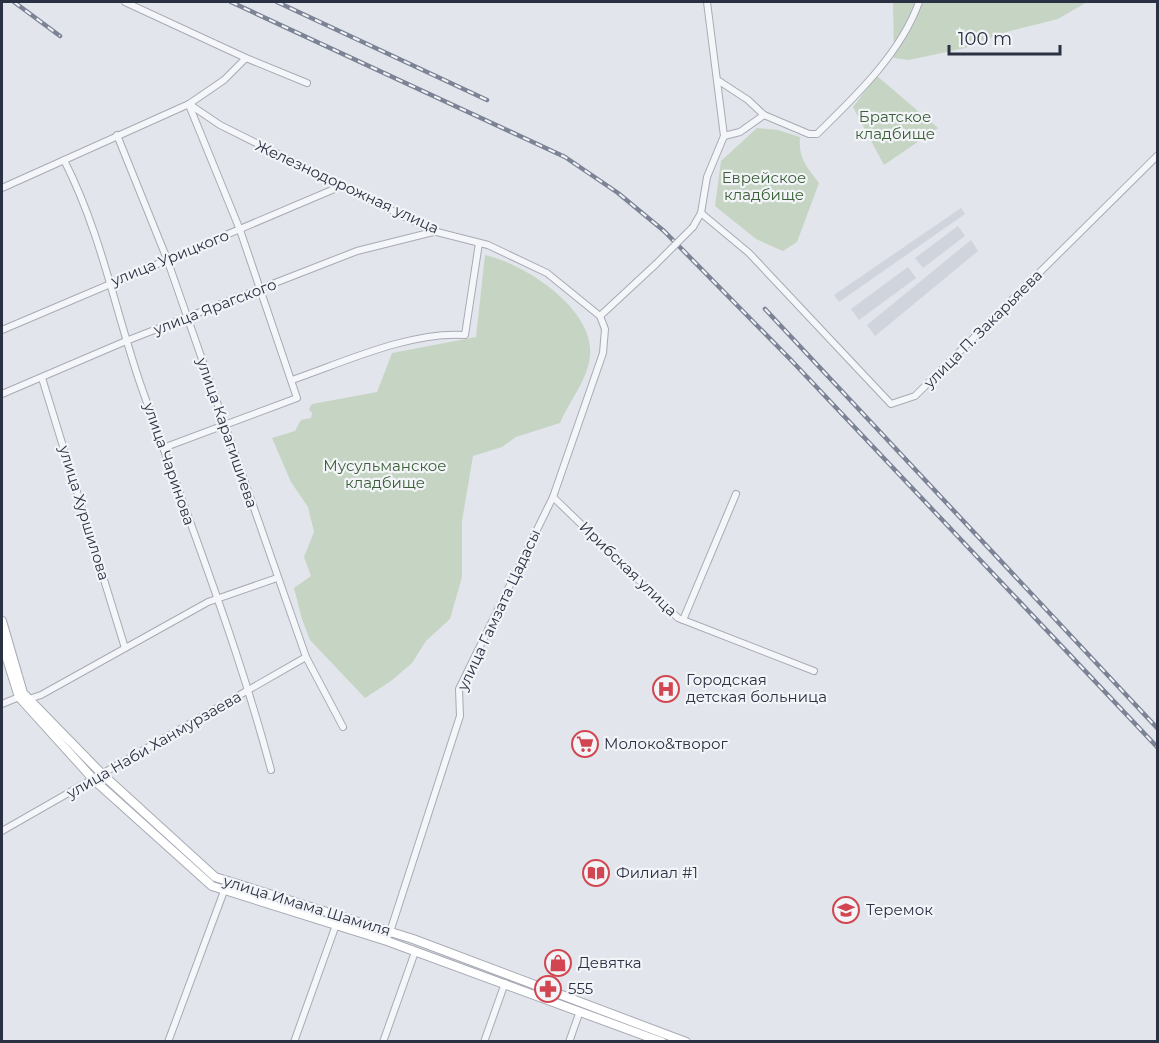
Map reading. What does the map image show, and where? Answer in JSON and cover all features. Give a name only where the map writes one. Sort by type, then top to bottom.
[{"type":"main road","name":"улица Имама Шамиля","points":[[2,621],[23,693],[102,774],[225,887],[505,982],[661,1039],[686,1041]]},
{"type":"main road","name":"улица Имама Шамиля","points":[[2,643],[19,697],[94,780],[212,886],[225,887],[390,931],[510,974],[661,1039]]},
{"type":"street","points":[[125,2],[246,58],[307,83]]},
{"type":"street","points":[[600,316],[693,227],[701,213],[707,177],[724,136],[719,81],[707,2]]},
{"type":"street","points":[[719,81],[748,100],[764,115],[809,134],[817,134],[845,106],[898,42],[909,27],[919,2]]},
{"type":"street","points":[[2,188],[189,104],[224,80],[246,58]]},
{"type":"street","points":[[163,448],[297,398],[240,230],[189,104]]},
{"type":"street","name":"Железнодорожная улица","points":[[189,104],[220,125],[339,187],[434,231],[479,243],[548,273],[600,316]]},
{"type":"street","points":[[724,136],[740,132],[764,115]]},
{"type":"street","name":"улица Карагишиева","points":[[117,135],[167,259],[223,426],[306,657],[343,726]]},
{"type":"street","name":"улица П. Закарьяева","points":[[701,213],[749,253],[891,404],[915,396],[1158,155]]},
{"type":"street","name":"улица Чаринова","points":[[64,160],[85,202],[111,281],[126,341],[249,690],[271,770]]},
{"type":"street","name":"улица Урицкого","points":[[2,330],[111,281],[240,230],[339,187]]},
{"type":"street","name":"улица Ярагского","points":[[2,394],[126,341],[357,251],[434,231]]},
{"type":"street","points":[[292,380],[376,351],[446,334],[465,335],[479,243]]},
{"type":"street","name":"улица Гамзата Цадасы","points":[[387,941],[460,716],[459,689],[553,497],[603,353],[604,329],[600,316]]},
{"type":"street","name":"улица Хуршилова","points":[[42,378],[125,648]]},
{"type":"street","name":"Ирибская улица","points":[[553,497],[683,620],[736,494]]},
{"type":"street","points":[[29,699],[41,695],[216,599],[278,578]]},
{"type":"street","points":[[683,620],[814,671]]},
{"type":"street","name":"улица Наби Ханмурзаева","points":[[2,831],[306,657]]},
{"type":"street","points":[[2,704],[19,697]]},
{"type":"street","points":[[168,1041],[225,887]]},
{"type":"street","points":[[294,1041],[339,916]]},
{"type":"street","points":[[383,1041],[415,952]]},
{"type":"street","points":[[484,1041],[505,982]]},
{"type":"street","points":[[569,1041],[580,1011]]},
{"type":"shaded area","points":[[961,208],[965,214],[839,302],[834,295]]},
{"type":"shaded area","points":[[958,226],[965,236],[923,268],[915,258]]},
{"type":"shaded area","points":[[971,240],[978,251],[875,336],[867,325]]},
{"type":"shaded area","points":[[908,267],[916,278],[859,320],[851,309]]},
{"type":"green space","points":[[893,2],[1087,2],[1058,19],[1006,32],[965,48],[909,60],[894,58]]},
{"type":"green space","name":"Братское кладбище","points":[[877,76],[938,128],[884,165],[853,107]]},
{"type":"green space","name":"Еврейское кладбище","points":[[757,128],[778,130],[800,137],[802,157],[819,183],[797,242],[783,251],[756,239],[715,206],[721,161]]},
{"type":"green space","name":"Мусульманское кладбище","points":[[485,255],[519,268],[554,291],[570,306],[589,339],[589,365],[560,423],[516,437],[502,447],[473,456],[462,521],[462,577],[450,619],[426,641],[412,663],[391,681],[365,698],[310,640],[302,619],[294,588],[311,576],[304,557],[314,532],[308,507],[291,482],[272,438],[295,431],[301,420],[311,418],[312,413],[309,409],[312,404],[377,392],[392,353],[476,337]]},
{"type":"railway","points":[[14,2],[60,36]]},
{"type":"railway","points":[[231,2],[565,157],[618,193],[664,231],[790,359],[1158,748]]},
{"type":"railway","points":[[277,2],[487,100]]},
{"type":"railway","points":[[765,309],[1158,729]]},
{"type":"place","name":"Городская детская больница","points":[[666,689]]},
{"type":"place","name":"Молоко&творог","points":[[585,744]]},
{"type":"place","name":"Филиал #1","points":[[596,873]]},
{"type":"place","name":"Теремок","points":[[846,910]]},
{"type":"place","name":"Девятка","points":[[558,963]]},
{"type":"place","name":"555","points":[[548,989]]}]
